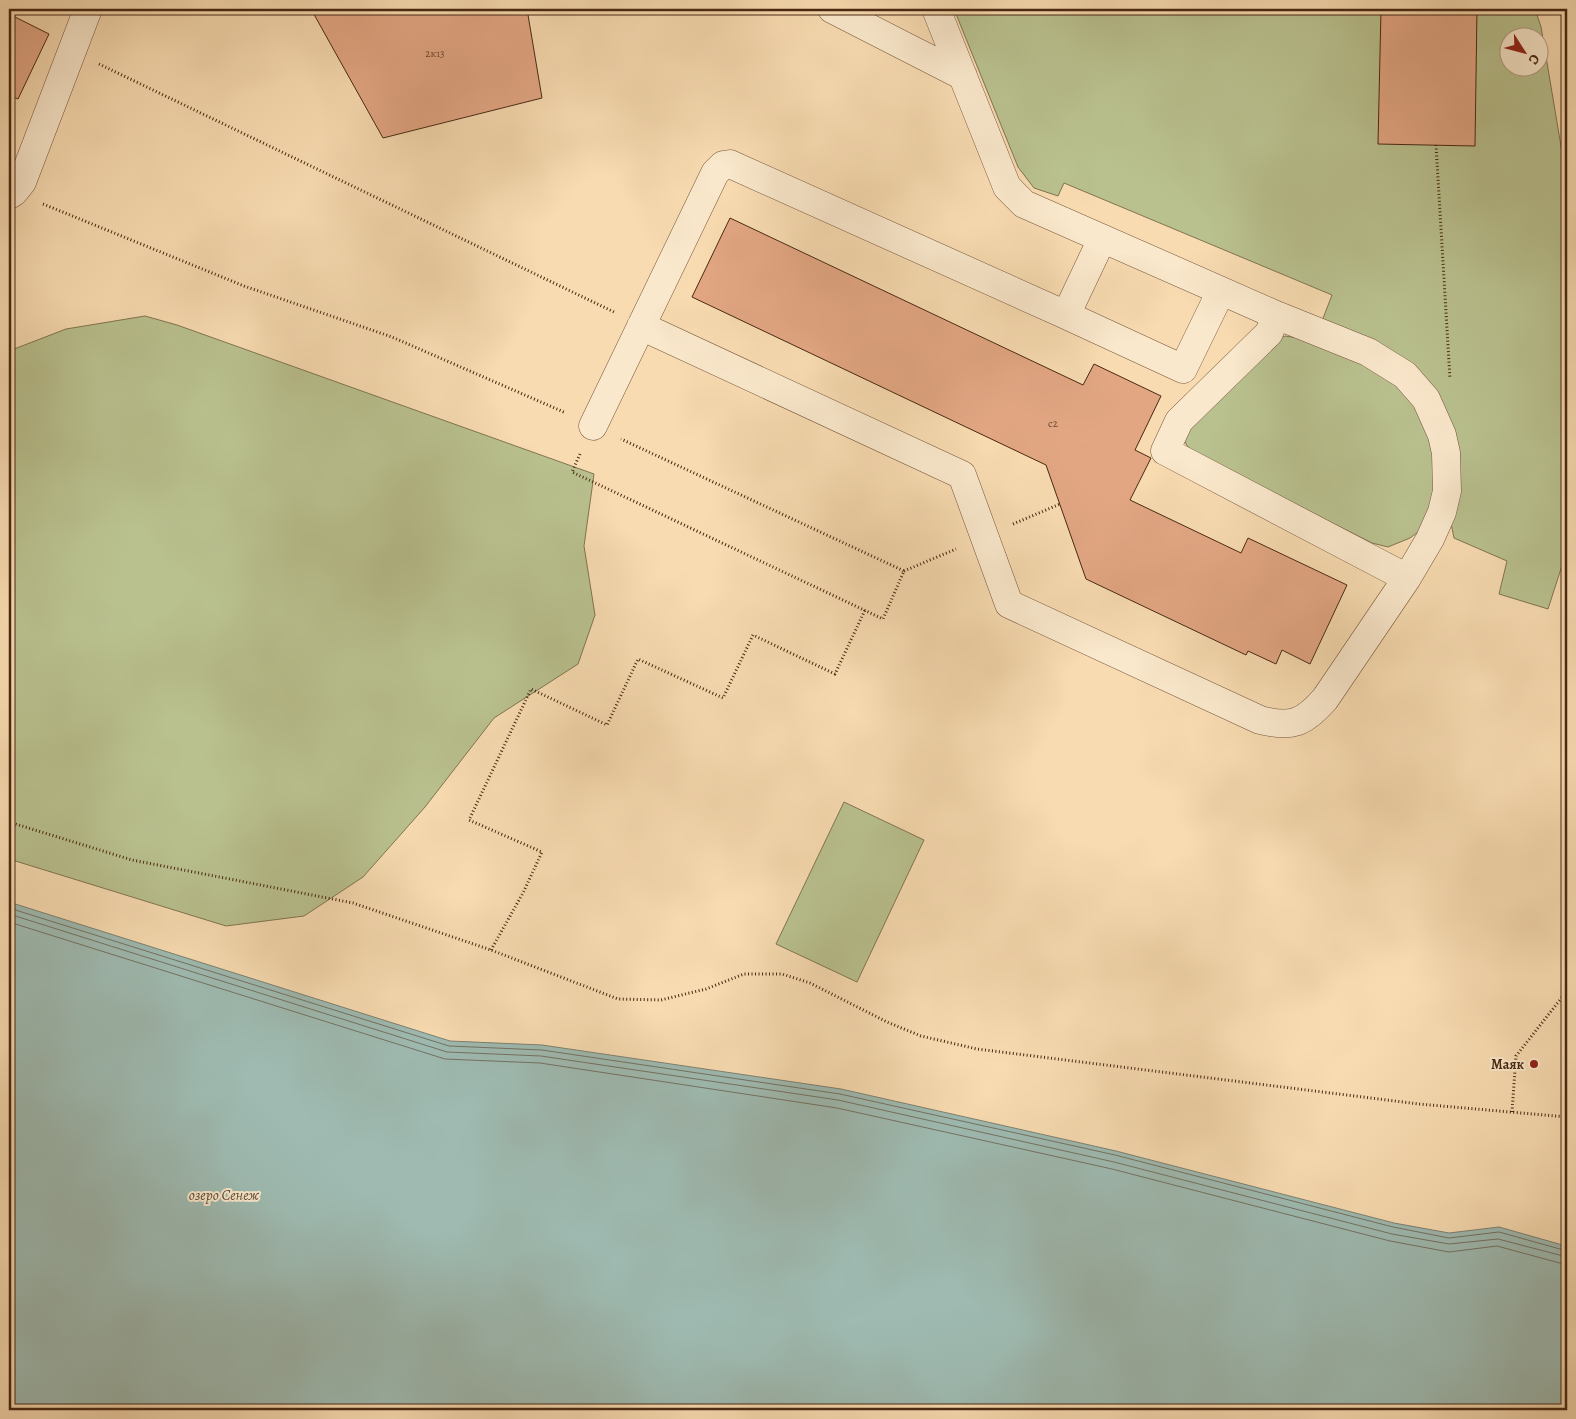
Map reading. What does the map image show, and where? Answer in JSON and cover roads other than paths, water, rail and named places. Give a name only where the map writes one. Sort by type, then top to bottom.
[{"type":"lane","points":[[12,194],[22,182],[88,9]]},
{"type":"lane","points":[[832,9],[963,76]]},
{"type":"lane","points":[[642,326],[962,475],[1009,604],[1260,720],[1278,724],[1296,723],[1311,715],[1325,699],[1407,578],[1430,539],[1442,512],[1447,491],[1446,454],[1435,418],[1426,398],[1388,363],[1368,352],[1284,318],[1033,209],[1015,196],[1008,187],[936,9]]},
{"type":"lane","points":[[593,426],[715,173],[724,165],[730,164],[1183,369],[1221,291]]},
{"type":"lane","points":[[1066,315],[1102,239]]},
{"type":"lane","points":[[1284,318],[1179,421],[1165,451],[1407,578]]},
{"type":"water","name":"озеро Сенеж","points":[[9,902],[450,1041],[542,1045],[841,1089],[1116,1151],[1394,1223],[1449,1233],[1499,1227],[1559,1244],[1567,1247],[1567,1410],[9,1410]]},
{"type":"place","name":"Маяк","points":[[1534,1064]]}]
